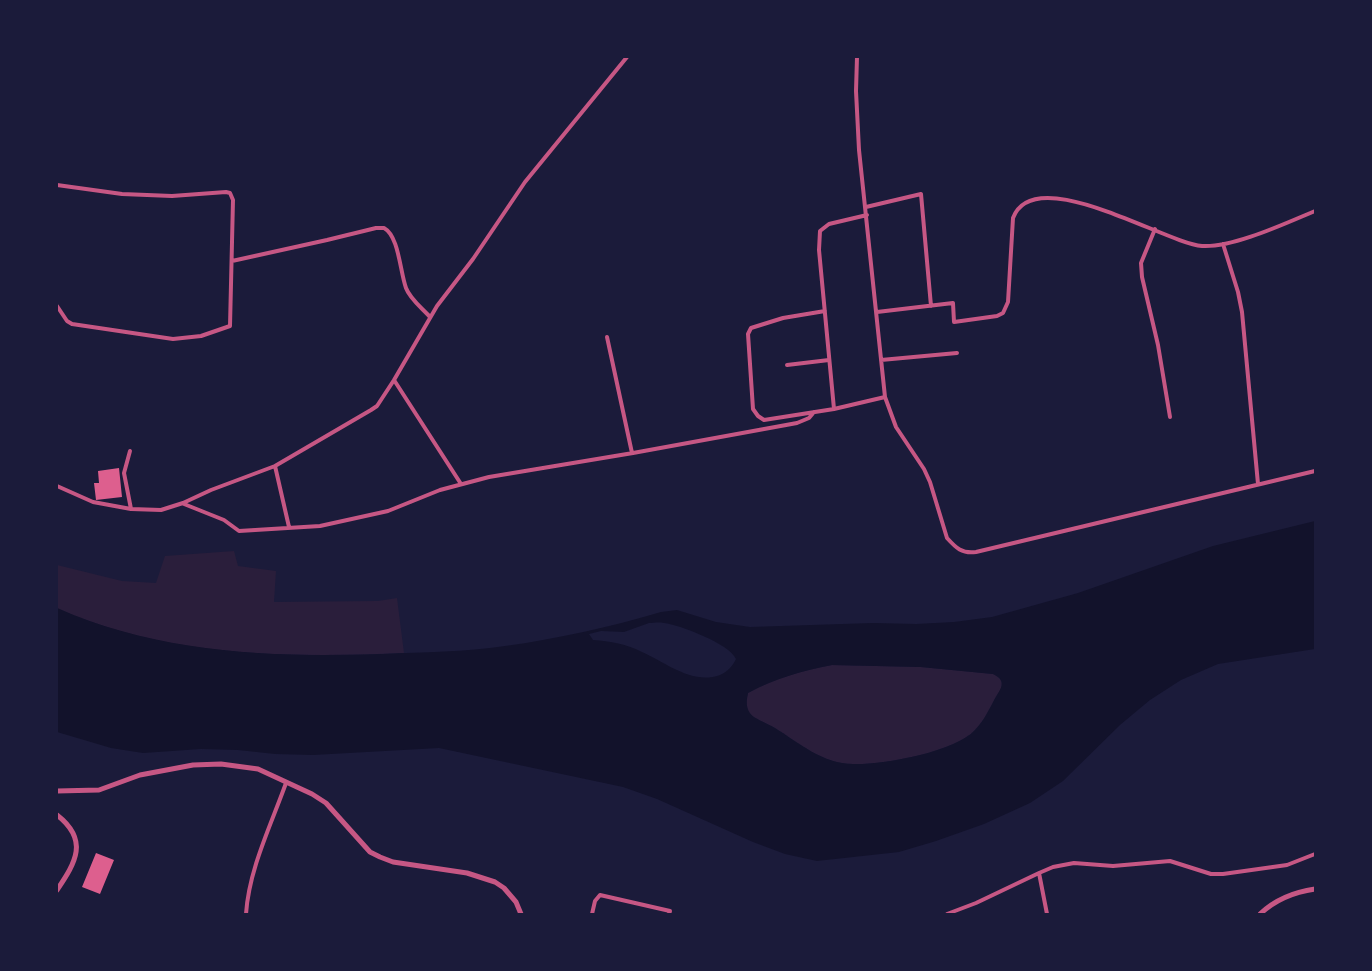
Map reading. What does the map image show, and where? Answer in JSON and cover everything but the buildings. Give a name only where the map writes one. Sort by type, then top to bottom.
[{"type":"street","points":[[57,486],[93,502],[131,509],[161,510],[275,466],[377,406],[430,317],[525,182],[627,57]]},
{"type":"street","points":[[857,57],[859,150],[885,397],[896,428],[924,469],[930,482],[947,538],[960,551],[967,554],[1315,471]]},
{"type":"street","points":[[57,185],[142,195],[172,196],[228,192],[233,200],[230,327],[201,336],[173,339],[81,326],[67,321],[57,306]]},
{"type":"street","points":[[866,207],[921,194],[931,306]]},
{"type":"street","points":[[877,312],[953,303],[954,322],[1004,313],[1008,302],[1013,218],[1017,209],[1027,201],[1045,198],[1069,201],[1117,215],[1192,245],[1203,246],[1223,244],[1315,211]]},
{"type":"street","points":[[834,409],[819,250],[820,231],[829,224],[867,215]]},
{"type":"street","points":[[232,261],[384,228],[394,236],[399,266],[407,291],[430,317]]},
{"type":"street","points":[[1155,229],[1141,264],[1142,277],[1158,345],[1170,417]]},
{"type":"street","points":[[1223,244],[1242,312],[1258,484]]},
{"type":"street","points":[[825,311],[758,324],[751,328],[748,334],[753,409],[764,420],[834,409],[885,397]]},
{"type":"street","points":[[607,337],[633,453]]},
{"type":"street","points":[[881,360],[957,353]]},
{"type":"street","points":[[787,364],[829,360]]},
{"type":"street","points":[[394,380],[461,484]]},
{"type":"street","points":[[183,503],[224,520],[239,531],[320,526],[388,511],[424,496],[489,477],[797,423],[809,418],[814,412]]},
{"type":"street","points":[[130,451],[124,473],[131,509]]},
{"type":"street","points":[[275,466],[289,527]]},
{"type":"street","points":[[57,791],[99,790],[140,775],[193,765],[221,764],[258,769],[326,803],[370,852],[380,858],[467,873],[495,882],[504,888],[516,902],[521,914]]},
{"type":"street","points":[[246,914],[247,896],[254,872],[286,783]]},
{"type":"street","points":[[57,815],[70,828],[76,837],[77,844],[75,862],[57,890]]},
{"type":"street","points":[[947,914],[1039,873],[1074,863],[1113,866],[1170,861],[1211,874],[1223,874],[1287,865],[1315,854]]},
{"type":"street","points":[[1039,873],[1047,914]]},
{"type":"street","points":[[1260,914],[1287,895],[1315,889]]},
{"type":"street","points":[[592,914],[595,900],[600,895],[670,911],[669,914]]},
{"type":"shaded area","points":[[1315,521],[1315,649],[1218,664],[1181,680],[1150,700],[1120,725],[1063,781],[1030,803],[984,824],[899,852],[817,861],[785,854],[657,799],[623,787],[439,748],[313,755],[201,749],[143,753],[111,748],[57,732],[57,608],[135,635],[217,649],[300,655],[444,652],[544,640],[677,610],[716,622],[750,627],[916,624],[992,617],[1078,593],[1213,546]],"holes":[[[649,623],[664,623],[692,631],[724,647],[736,659],[723,674],[700,677],[680,671],[630,647],[593,640],[589,634],[601,631],[624,632]],[[832,665],[921,667],[993,674],[1001,680],[1002,685],[979,726],[952,745],[918,756],[882,762],[842,763],[812,752],[757,719],[747,708],[748,693],[768,683]]]},
{"type":"shaded area","points":[[234,551],[238,566],[276,571],[274,602],[378,601],[397,598],[404,653],[316,655],[228,651],[140,636],[98,624],[57,608],[57,565],[122,581],[156,583],[165,556]]},
{"type":"shaded area","points":[[832,665],[921,667],[993,674],[1001,680],[1002,686],[979,726],[952,745],[918,756],[882,762],[842,763],[812,752],[757,719],[747,708],[748,693],[789,676]]}]
